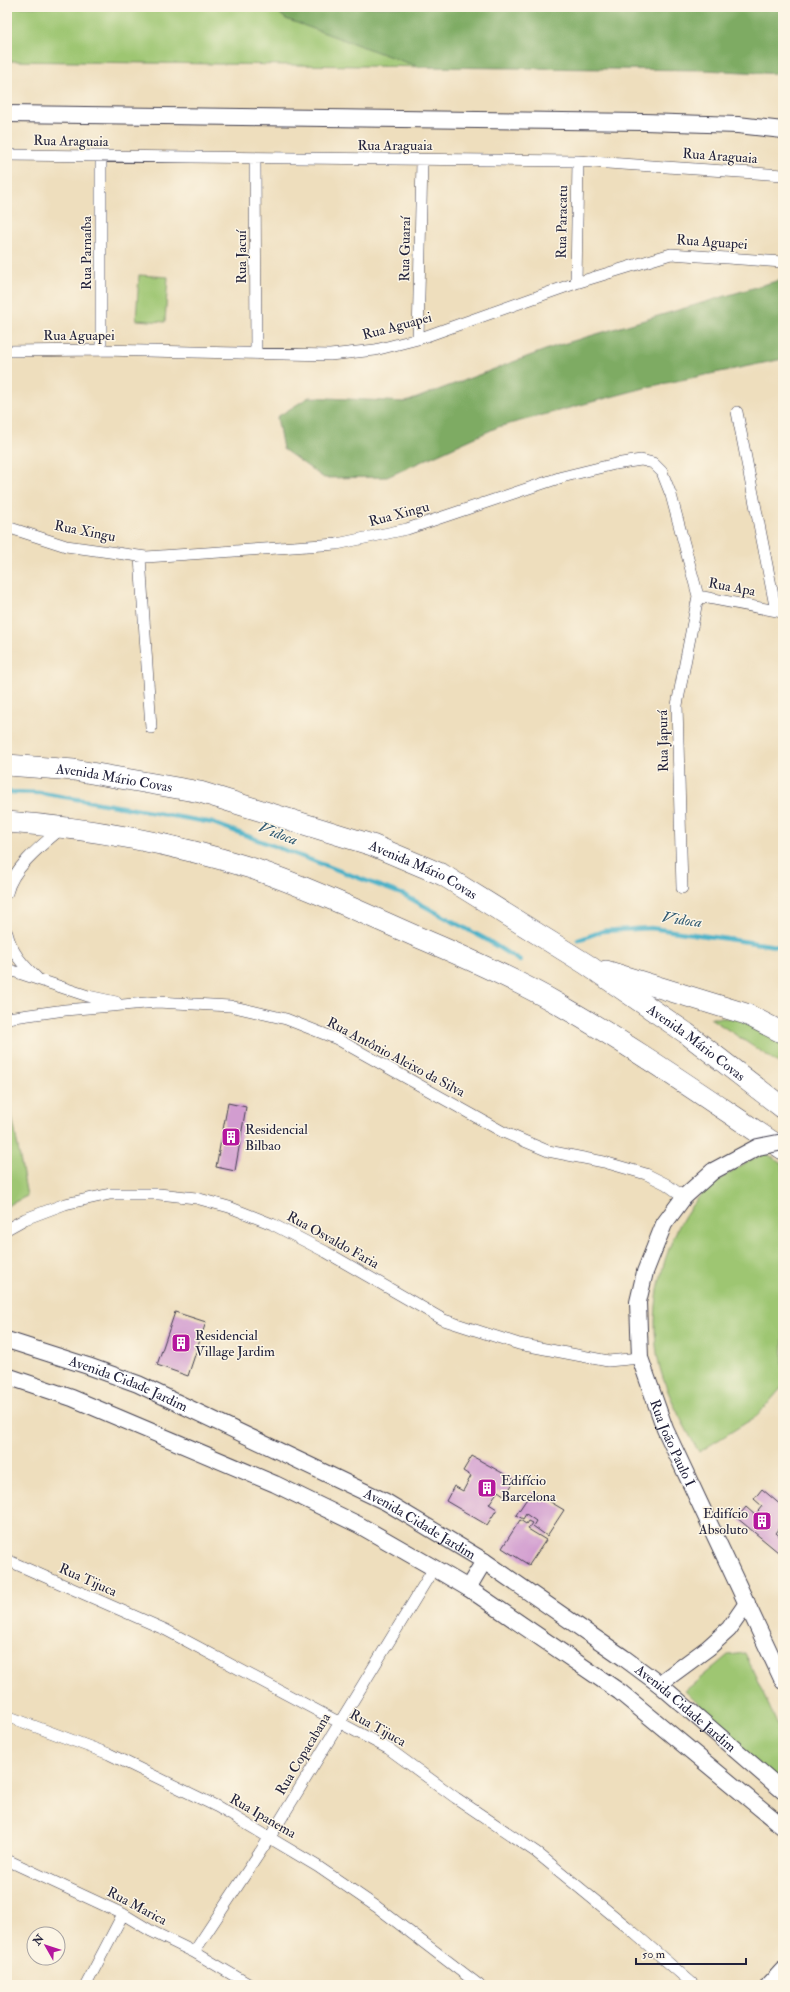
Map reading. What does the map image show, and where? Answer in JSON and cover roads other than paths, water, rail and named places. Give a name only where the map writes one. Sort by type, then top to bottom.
[{"type":"highway","name":"Avenida Mário Covas","points":[[7,765],[74,770],[200,792],[372,845],[443,875],[586,964],[686,1033],[783,1108]]},
{"type":"highway","points":[[7,822],[135,838],[251,868],[355,909],[480,964],[559,1004],[654,1062],[783,1149]]},
{"type":"highway","points":[[586,964],[746,1014],[783,1033]]},
{"type":"main road","points":[[7,114],[644,122],[738,125],[783,130]]},
{"type":"main road","name":"Rua João Paulo I","points":[[783,1142],[758,1147],[713,1171],[684,1197],[664,1224],[645,1272],[638,1302],[640,1358],[665,1429],[783,1682]]},
{"type":"main road","name":"Avenida Cidade Jardim","points":[[7,1340],[138,1384],[386,1502],[484,1561],[624,1658],[659,1684],[783,1791]]},
{"type":"main road","name":"Avenida Cidade Jardim","points":[[7,1376],[72,1398],[275,1484],[359,1524],[468,1588],[620,1692],[783,1827]]},
{"type":"main road","points":[[468,1588],[484,1561]]},
{"type":"main road","points":[[659,1684],[708,1648],[729,1629],[747,1603]]},
{"type":"main road","points":[[769,1985],[783,1970]]},
{"type":"street","name":"Rua Araguaia","points":[[7,155],[255,159],[578,161],[783,175]]},
{"type":"street","name":"Rua Parnaíba","points":[[101,156],[101,350]]},
{"type":"street","name":"Rua Jacuí","points":[[255,159],[256,354]]},
{"type":"street","name":"Rua Guaraí","points":[[418,339],[422,160]]},
{"type":"street","name":"Rua Paracatu","points":[[576,283],[578,161]]},
{"type":"street","name":"Rua Aguapei","points":[[7,351],[101,350],[330,355],[375,350],[418,339],[576,283],[671,254],[783,262]]},
{"type":"street","points":[[737,412],[780,612]]},
{"type":"street","name":"Rua Xingu","points":[[7,527],[66,546],[140,556],[211,554],[337,544],[407,530],[562,477],[615,464],[641,460],[653,463],[662,472],[671,495],[698,596]]},
{"type":"street","points":[[140,556],[151,728]]},
{"type":"street","name":"Rua Apa","points":[[698,596],[780,612]]},
{"type":"street","name":"Rua Japurá","points":[[682,888],[677,705],[698,596]]},
{"type":"street","points":[[7,893],[19,870],[34,852],[62,828]]},
{"type":"street","points":[[7,933],[10,946],[20,963],[40,981]]},
{"type":"street","points":[[7,969],[88,996],[127,1004]]},
{"type":"street","name":"Rua Antônio Aleixo da Silva","points":[[7,1018],[65,1010],[156,1002],[230,1006],[286,1019],[336,1039],[503,1132],[548,1151],[604,1162],[646,1174],[666,1184],[684,1197]]},
{"type":"street","name":"Rua Osvaldo Faria","points":[[7,1229],[25,1218],[65,1204],[110,1194],[159,1194],[196,1198],[229,1207],[272,1224],[326,1252],[444,1320],[519,1344],[608,1361],[640,1358]]},
{"type":"street","name":"Rua Tijuca","points":[[7,1560],[166,1630],[279,1689],[339,1724],[390,1749],[456,1798],[536,1852],[626,1926],[694,1985]]},
{"type":"street","name":"Rua Copacabana","points":[[194,1952],[270,1837],[434,1568]]},
{"type":"street","name":"Rua Ipanema","points":[[7,1716],[109,1754],[218,1807],[317,1866],[371,1903],[479,1985]]},
{"type":"street","name":"Rua Marica","points":[[7,1860],[122,1914],[151,1931],[194,1952],[250,1985]]},
{"type":"street","points":[[86,1985],[122,1914]]},
{"type":"waterway","name":"Vidoca","points":[[7,792],[42,793],[213,823],[404,895],[487,940],[520,961]]},
{"type":"waterway","name":"Vidoca","points":[[578,940],[603,931],[651,928],[783,947]]},
{"type":"place","name":"Residencial Bilbao","points":[[231,1137]]},
{"type":"place","name":"Residencial Village Jardim","points":[[181,1343]]},
{"type":"place","name":"Edifício Barcelona","points":[[487,1488]]},
{"type":"place","name":"Edifício Absoluto","points":[[762,1521]]}]
